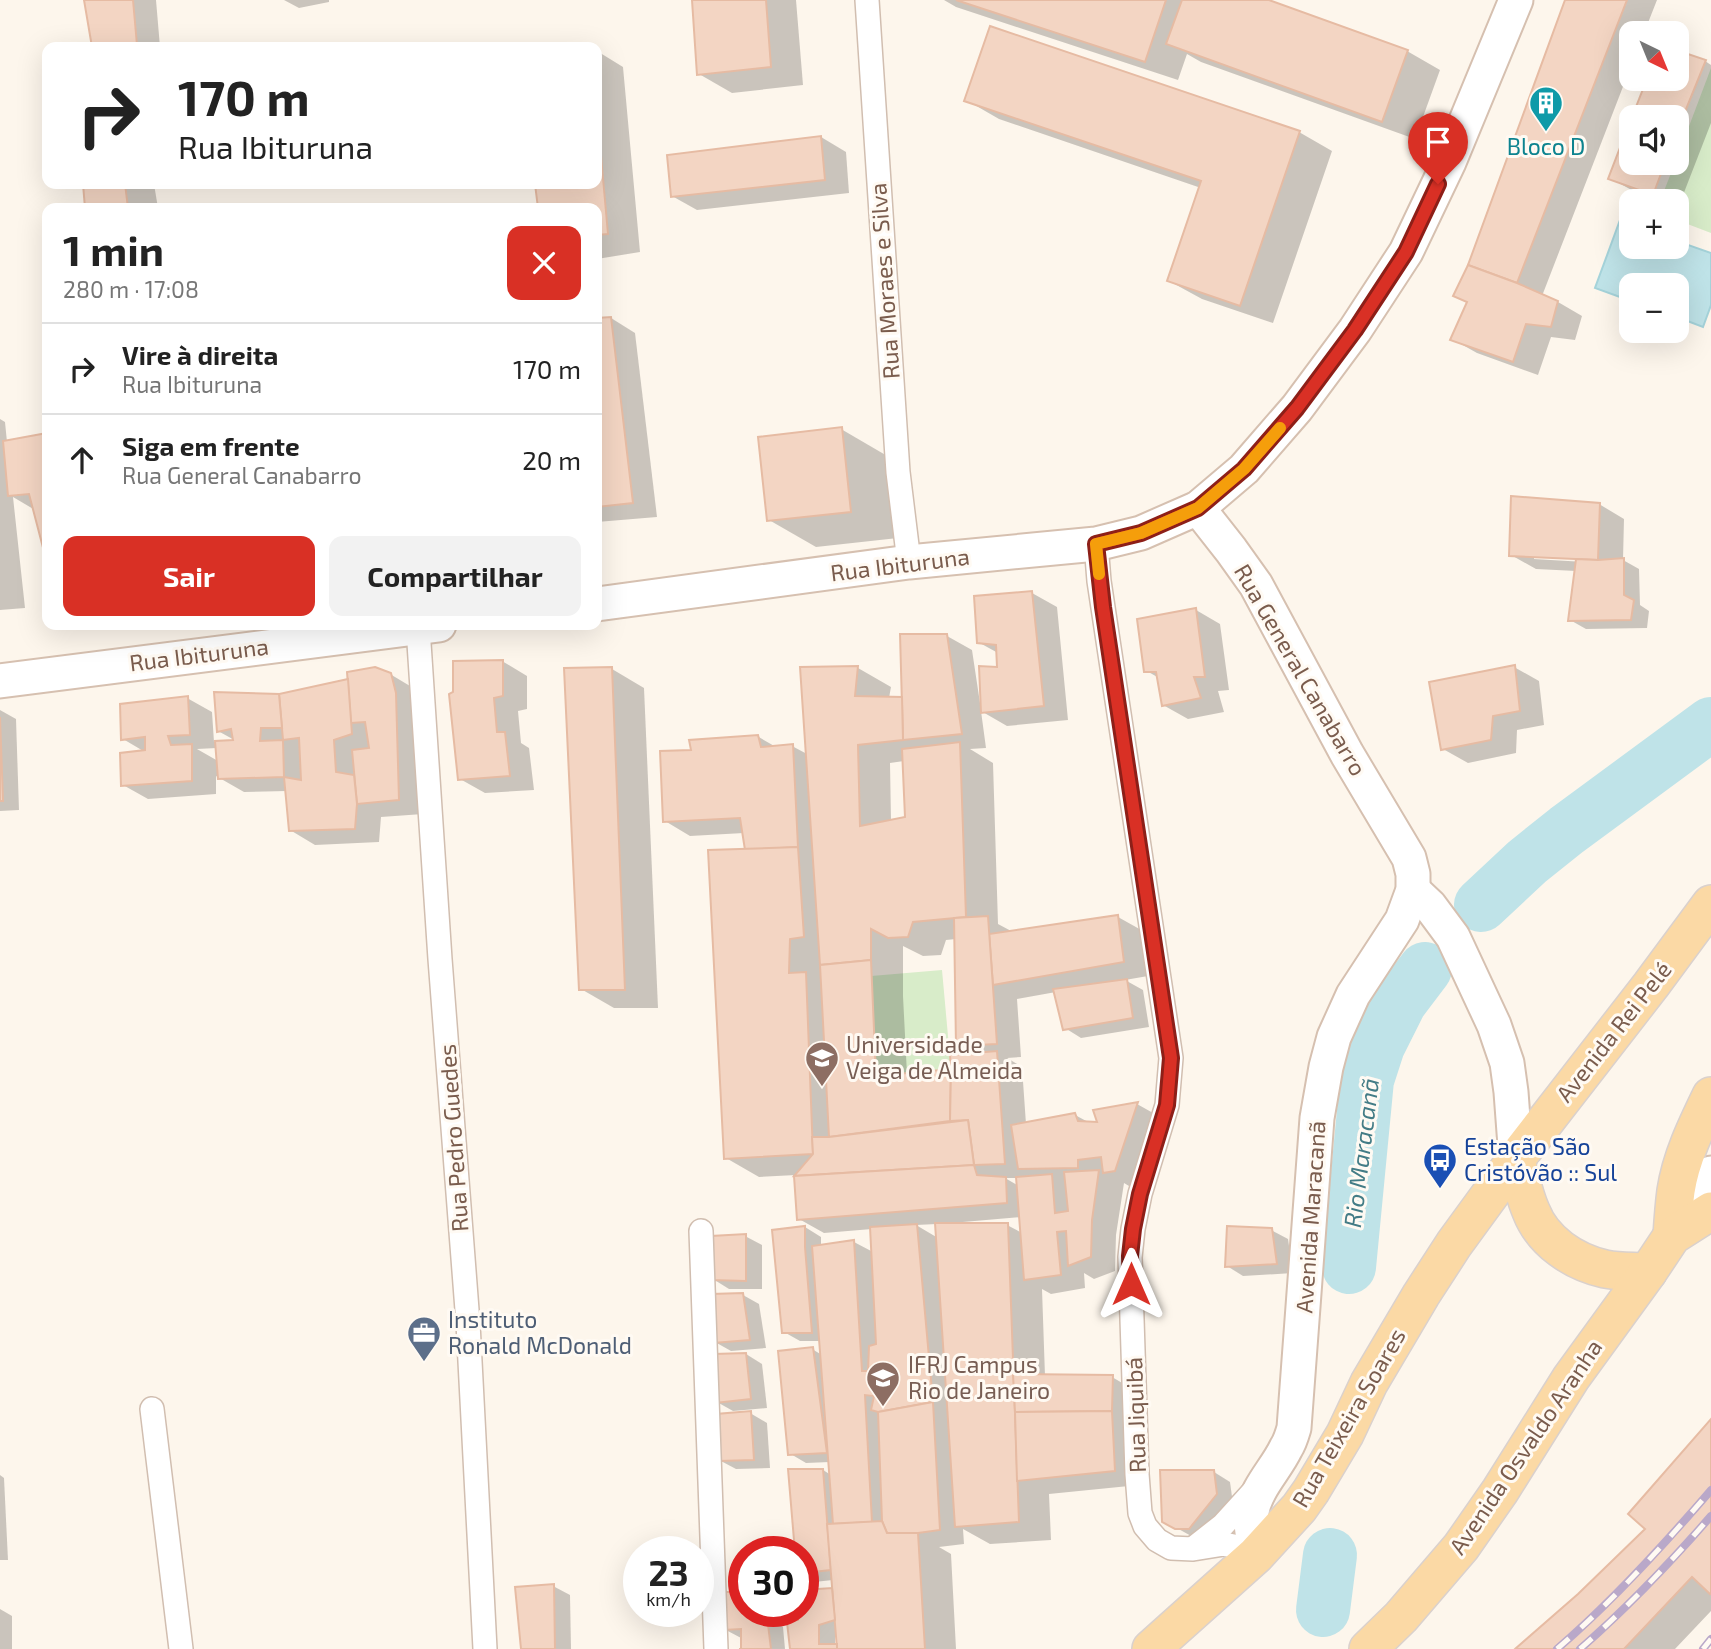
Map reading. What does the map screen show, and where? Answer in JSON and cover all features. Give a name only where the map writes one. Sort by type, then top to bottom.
[{"type":"main road","name":"Avenida Rei Pelé","points":[[1516,1160],[1711,904]]},
{"type":"main road","points":[[1651,985],[1711,938]]},
{"type":"main road","points":[[1672,1236],[1680,1171],[1692,1136],[1711,1096]]},
{"type":"main road","points":[[1516,1160],[1531,1212],[1538,1227],[1552,1242],[1574,1258],[1604,1269],[1648,1272]]},
{"type":"main road","name":"Rua Teixeira Soares","points":[[1152,1649],[1256,1555],[1311,1492],[1345,1434],[1369,1383],[1421,1295],[1479,1208],[1516,1160]]},
{"type":"main road","points":[[1672,1236],[1711,1211]]},
{"type":"main road","name":"Avenida Osvaldo Aranha","points":[[1368,1649],[1401,1617],[1461,1547],[1500,1491],[1571,1378],[1672,1236]]},
{"type":"street","name":"Rua Moraes e Silva","points":[[867,0],[898,472],[909,562]]},
{"type":"street","points":[[1198,508],[1244,469],[1297,408],[1355,330],[1406,252],[1449,162],[1516,0]]},
{"type":"street","name":"Rua Ibituruna","points":[[602,603],[909,562],[1096,544],[1141,533],[1198,508]]},
{"type":"street","name":"Rua General Canabarro","points":[[1198,508],[1261,594],[1347,754],[1409,858],[1413,890]]},
{"type":"street","name":"Rua Jiquibá","points":[[1096,544],[1101,594],[1171,1058],[1167,1105],[1140,1194],[1130,1256],[1140,1513],[1145,1526],[1157,1540],[1171,1548],[1193,1549],[1224,1544],[1256,1555]]},
{"type":"street","name":"Rua Ibituruna","points":[[0,681],[397,630]]},
{"type":"street","name":"Rua Pedro Guedes","points":[[428,630],[439,945],[468,1324],[485,1649]]},
{"type":"street","points":[[1413,890],[1430,906],[1454,937],[1494,1025],[1507,1063],[1516,1160]]},
{"type":"street","name":"Avenida Maracanã","points":[[1256,1555],[1252,1512],[1258,1495],[1286,1449],[1294,1428],[1317,1118],[1326,1067],[1334,1037],[1353,995],[1402,920],[1413,890]]},
{"type":"street","points":[[1672,1236],[1711,1173]]},
{"type":"street","points":[[701,1231],[716,1649]]},
{"type":"street","points":[[152,1409],[181,1649]]},
{"type":"street","points":[[1193,1549],[1223,1525],[1272,1471]]},
{"type":"green space","points":[[1711,68],[1711,233],[1689,225],[1689,189],[1665,189],[1670,175],[1689,175],[1689,126]]},
{"type":"green space","points":[[942,970],[951,1069],[876,1076],[871,976]]},
{"type":"water","points":[[1619,223],[1619,259],[1689,259],[1689,245],[1711,253],[1711,305],[1703,327],[1689,322],[1689,273],[1619,273],[1619,297],[1595,288]]},
{"type":"building","points":[[84,0],[133,0],[137,42],[91,42]]},
{"type":"building","points":[[692,0],[766,0],[771,67],[697,75]]},
{"type":"building","points":[[956,0],[1166,0],[1145,62]]},
{"type":"building","points":[[1182,0],[1269,0],[1408,50],[1382,122],[1166,44]]},
{"type":"building","name":"Bloco D","points":[[1565,0],[1627,0],[1517,283],[1468,265]]},
{"type":"building","points":[[990,26],[1300,131],[1240,306],[1167,281],[1201,181],[964,101]]},
{"type":"building","points":[[1689,54],[1706,60],[1688,105],[1637,105],[1642,91],[1689,91]]},
{"type":"building","points":[[821,136],[825,180],[671,197],[667,155]]},
{"type":"building","points":[[1619,150],[1619,175],[1660,175],[1655,189],[1636,189],[1608,179]]},
{"type":"building","points":[[602,167],[608,234],[602,235],[602,203],[537,203],[536,189],[602,189]]},
{"type":"building","points":[[83,189],[126,189],[127,203],[85,203]]},
{"type":"building","points":[[1468,265],[1558,301],[1551,327],[1526,324],[1513,362],[1450,340],[1467,302],[1453,296]]},
{"type":"building","points":[[611,317],[633,503],[602,506],[602,318]]},
{"type":"building","points":[[842,427],[851,512],[767,521],[758,437]]},
{"type":"building","points":[[42,434],[42,544],[29,494],[8,496],[3,441]]},
{"type":"building","points":[[1511,496],[1600,503],[1598,560],[1509,556]]},
{"type":"building","points":[[1624,558],[1624,595],[1634,600],[1631,620],[1568,621],[1576,559]]},
{"type":"building","points":[[1032,591],[1044,706],[981,713],[979,666],[997,667],[996,645],[977,643],[974,596]]},
{"type":"building","points":[[1196,608],[1205,677],[1194,677],[1201,698],[1162,706],[1156,672],[1144,672],[1137,619]]},
{"type":"building","points":[[900,634],[947,634],[962,734],[903,740]]},
{"type":"building","points":[[503,660],[503,696],[494,698],[497,732],[505,732],[510,776],[458,780],[449,694],[453,692],[453,661]]},
{"type":"building","points":[[1515,665],[1520,711],[1493,716],[1491,740],[1441,750],[1429,682]]},
{"type":"building","points":[[858,666],[855,696],[902,697],[903,740],[858,745],[860,826],[905,817],[902,749],[960,742],[966,917],[913,922],[908,937],[888,938],[871,929],[871,960],[820,965],[800,667]]},
{"type":"building","points":[[375,667],[391,673],[396,693],[399,800],[357,804],[352,750],[369,748],[365,722],[351,723],[347,672]]},
{"type":"building","points":[[612,667],[625,990],[579,990],[564,668]]},
{"type":"building","points":[[348,679],[352,734],[334,740],[336,772],[354,775],[357,804],[355,829],[289,831],[284,777],[301,780],[299,738],[283,740],[279,694]]},
{"type":"building","points":[[214,692],[279,694],[282,728],[261,728],[260,741],[283,740],[284,777],[218,779],[215,741],[233,740],[231,729],[217,732]]},
{"type":"building","points":[[188,696],[190,735],[168,736],[171,745],[192,744],[192,781],[121,786],[120,753],[145,750],[145,737],[121,740],[120,704]]},
{"type":"building","points":[[0,717],[3,801],[0,801]]},
{"type":"building","points":[[758,735],[761,747],[793,744],[798,847],[745,850],[740,818],[663,822],[660,751],[691,750],[689,740]]},
{"type":"building","points":[[798,847],[804,937],[790,939],[789,973],[806,972],[813,1154],[724,1159],[708,850]]},
{"type":"building","points":[[1118,915],[1124,962],[993,985],[989,934]]},
{"type":"building","points":[[988,916],[997,1044],[956,1046],[954,918]]},
{"type":"building","points":[[871,960],[876,1076],[951,1069],[950,1121],[829,1137],[820,965]]},
{"type":"building","points":[[1127,979],[1133,1018],[1063,1030],[1053,989]]},
{"type":"building","points":[[997,1051],[1005,1164],[974,1165],[968,1120],[950,1121],[950,1055]]},
{"type":"building","points":[[1138,1102],[1115,1171],[1103,1173],[1101,1157],[1078,1160],[1078,1168],[1018,1169],[1011,1125],[1075,1113],[1078,1121],[1097,1122],[1093,1110]]},
{"type":"building","points":[[968,1120],[974,1165],[794,1176],[813,1154],[812,1137]]},
{"type":"building","points":[[974,1165],[977,1175],[1006,1177],[1007,1203],[797,1220],[794,1176]]},
{"type":"building","points":[[1099,1170],[1092,1220],[1091,1257],[1068,1266],[1066,1231],[1057,1232],[1061,1275],[1024,1280],[1016,1177],[1052,1174],[1055,1213],[1068,1211],[1064,1172]]},
{"type":"building","points":[[935,1223],[1008,1223],[1019,1522],[955,1527]]},
{"type":"building","points":[[917,1224],[933,1402],[878,1412],[871,1410],[874,1396],[865,1395],[872,1522],[833,1524],[812,1246],[854,1240],[862,1371],[868,1371],[869,1346],[876,1344],[870,1227]]},
{"type":"building","points":[[805,1226],[812,1333],[782,1333],[772,1230]]},
{"type":"building","points":[[1227,1226],[1272,1228],[1277,1264],[1225,1267]]},
{"type":"building","points":[[746,1234],[746,1281],[711,1280],[711,1236]]},
{"type":"building","points":[[743,1293],[750,1340],[713,1343],[711,1294]]},
{"type":"building","points":[[813,1347],[827,1453],[788,1455],[778,1351]]},
{"type":"building","points":[[746,1353],[751,1399],[715,1403],[714,1354]]},
{"type":"building","points":[[1013,1374],[1113,1375],[1112,1411],[1015,1412]]},
{"type":"building","points":[[933,1402],[940,1530],[887,1533],[882,1521],[878,1412]]},
{"type":"building","points":[[751,1411],[754,1460],[718,1461],[716,1414]]},
{"type":"building","points":[[1112,1411],[1115,1471],[1017,1481],[1015,1412]]},
{"type":"building","points":[[1711,1419],[1711,1593],[1692,1577],[1624,1649],[1515,1649],[1578,1594],[1645,1529],[1628,1514]]},
{"type":"building","points":[[788,1469],[823,1469],[831,1570],[819,1571],[819,1536],[794,1536]]},
{"type":"building","points":[[1160,1470],[1214,1470],[1217,1494],[1189,1529],[1175,1529],[1162,1522]]},
{"type":"building","points":[[882,1521],[887,1533],[918,1533],[925,1649],[837,1649],[827,1524]]},
{"type":"building","points":[[554,1584],[555,1649],[521,1649],[515,1587]]},
{"type":"building","points":[[832,1588],[835,1620],[819,1625],[819,1589]]},
{"type":"building","points":[[722,1592],[728,1592],[728,1627],[768,1627],[771,1649],[741,1649],[741,1629],[723,1630]]},
{"type":"building","points":[[788,1627],[819,1627],[819,1644],[837,1644],[837,1649],[790,1649]]},
{"type":"waterway","name":"Rio Maracanã","points":[[1481,905],[1527,862],[1567,830],[1711,724]]},
{"type":"waterway","name":"Rio Maracanã","points":[[1349,1267],[1367,1080],[1378,1046],[1400,1002],[1425,969]]},
{"type":"waterway","name":"Rio Maracanã","points":[[1323,1610],[1330,1555]]},
{"type":"railway","points":[[1557,1649],[1637,1572],[1711,1490]]},
{"type":"railway","points":[[1580,1649],[1648,1585],[1711,1516]]},
{"type":"railway","points":[[1703,1649],[1711,1639]]},
{"type":"slow traffic","points":[[1099,574],[1096,544],[1141,533],[1198,508],[1244,469],[1280,428]]},
{"type":"place","name":"Bloco D","points":[[1546,133]]},
{"type":"place","name":"Universidade Veiga de Almeida","points":[[822,1088]]},
{"type":"place","name":"Estação São Cristóvão :: Sul","points":[[1440,1190]]},
{"type":"place","name":"Instituto Ronald McDonald","points":[[424,1363]]},
{"type":"place","name":"IFRJ Campus Rio de Janeiro","points":[[883,1408]]},
{"type":"route","points":[[1131,1284],[1133,1229],[1140,1194],[1167,1105],[1171,1058],[1103,607],[1096,544],[1141,533],[1198,508],[1244,469],[1297,408],[1355,330],[1406,252],[1438,184]]}]
